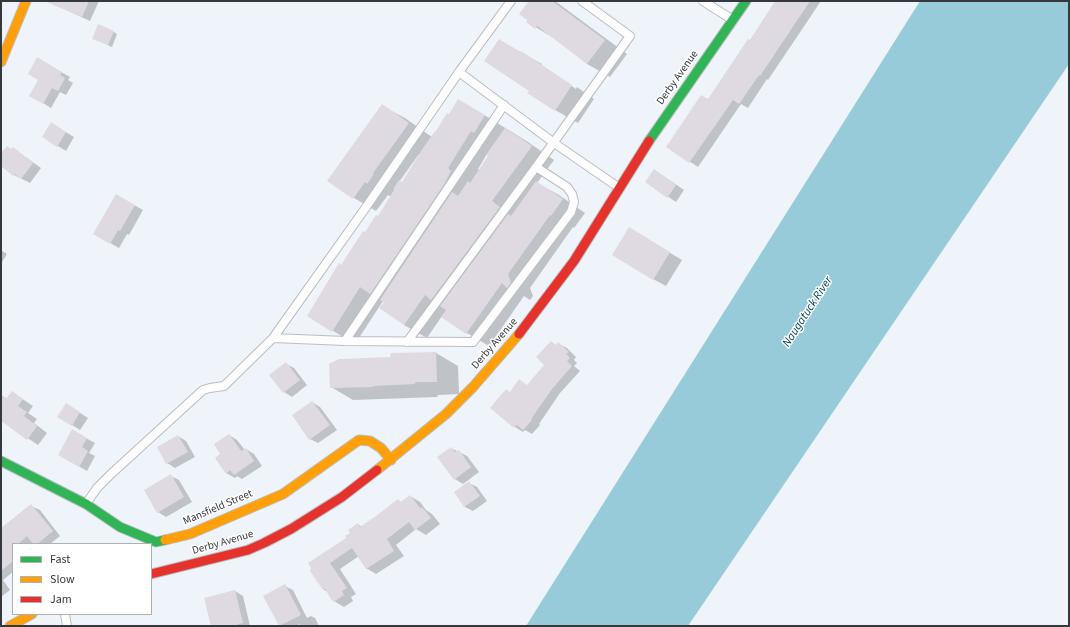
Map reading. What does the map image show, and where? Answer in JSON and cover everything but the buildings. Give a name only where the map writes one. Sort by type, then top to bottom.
[{"type":"main road","points":[[1,62],[26,1]]},
{"type":"main road","name":"Derby Avenue","points":[[152,574],[236,553],[264,544],[342,497],[391,460],[446,414],[473,387],[536,314],[574,261],[618,188],[733,20],[740,5]]},
{"type":"main road","name":"Mansfield Street","points":[[1,461],[86,504],[120,527],[156,542],[190,534],[283,494],[359,440],[370,441],[381,448],[391,460]]},
{"type":"main road","points":[[10,626],[30,615]]},
{"type":"lane","points":[[86,504],[97,488],[111,474],[203,390],[224,386],[273,338],[364,210],[459,72],[511,1]]},
{"type":"lane","points":[[407,342],[554,143],[630,36],[582,1]]},
{"type":"lane","points":[[703,1],[733,20]]},
{"type":"lane","points":[[459,72],[554,143],[618,188]]},
{"type":"lane","points":[[346,341],[504,105]]},
{"type":"lane","points":[[273,338],[346,341],[473,342],[571,212],[574,202],[572,194],[566,187],[536,167]]},
{"type":"lane","points":[[65,615],[67,626]]},
{"type":"water","name":"Naugatuck River","points":[[920,1],[1069,1],[1069,64],[688,626],[526,626]]},
{"type":"traffic: fast","points":[[649,141],[746,1]]},
{"type":"traffic: fast","points":[[1,461],[86,504],[120,527],[156,542],[165,540]]},
{"type":"traffic: slow","points":[[1,62],[26,1]]},
{"type":"traffic: slow","points":[[377,470],[446,414],[473,387],[519,334]]},
{"type":"traffic: slow","points":[[165,540],[190,534],[283,494],[359,440],[370,441],[381,448],[391,460]]},
{"type":"traffic: slow","points":[[10,626],[30,615]]},
{"type":"traffic: jam","points":[[519,334],[574,261],[649,141]]},
{"type":"traffic: jam","points":[[152,574],[248,550],[264,543],[291,529],[342,497],[377,470]]}]
